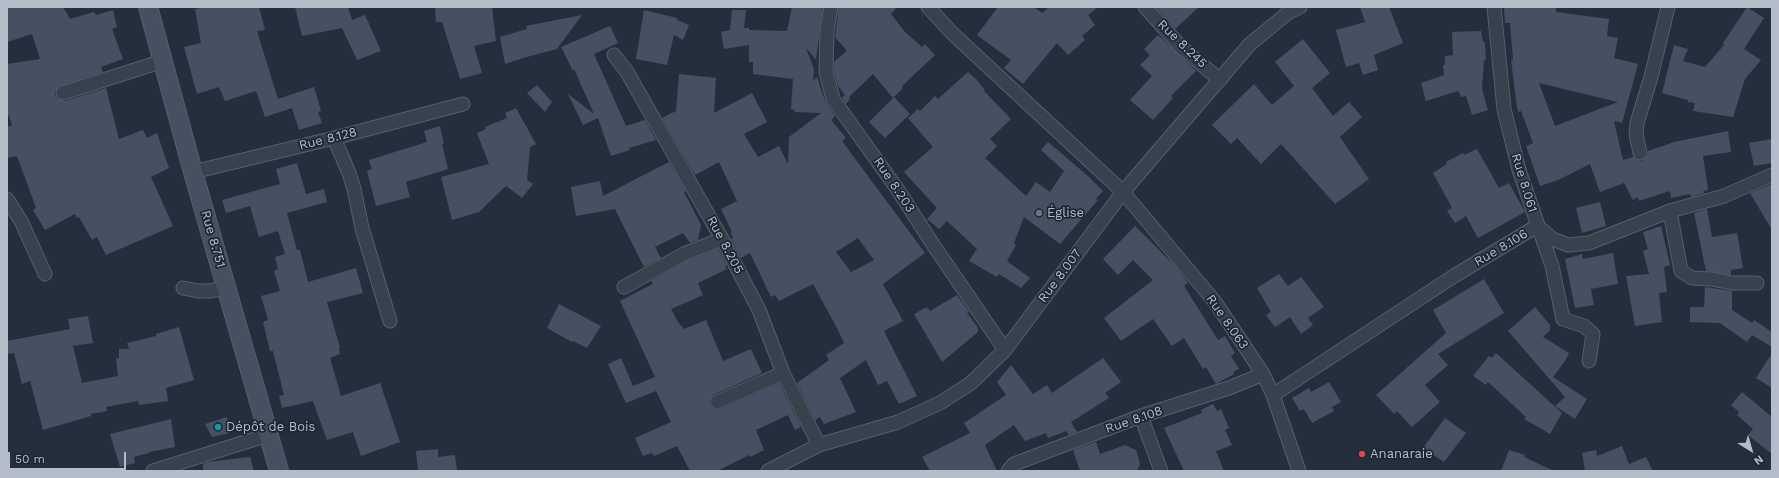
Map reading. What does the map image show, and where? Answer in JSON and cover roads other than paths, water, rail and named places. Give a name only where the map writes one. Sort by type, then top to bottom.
[{"type":"main road","name":"Rue 8.751","points":[[148,7],[192,172],[279,471]]},
{"type":"street","name":"Rue 8.203","points":[[831,7],[827,32],[826,72],[833,99],[898,190],[934,246],[1005,350]]},
{"type":"street","points":[[928,7],[953,34],[1123,192]]},
{"type":"street","name":"Rue 8.245","points":[[1145,7],[1181,47],[1220,80]]},
{"type":"street","name":"Rue 8.007","points":[[768,471],[819,445],[898,422],[940,403],[971,383],[1005,350],[1123,192],[1250,44],[1289,12],[1300,7]]},
{"type":"street","name":"Rue 8.061","points":[[1494,7],[1504,109],[1519,170],[1552,266],[1563,319],[1584,326],[1592,334],[1589,361]]},
{"type":"street","points":[[1640,153],[1636,134],[1637,123],[1651,77],[1668,7]]},
{"type":"street","name":"Rue 8.205","points":[[614,54],[627,72],[722,239],[759,310],[784,373],[819,445]]},
{"type":"street","points":[[63,93],[163,61]]},
{"type":"street","name":"Rue 8.128","points":[[192,172],[334,138],[463,104]]},
{"type":"street","points":[[334,138],[354,189],[362,228],[390,321]]},
{"type":"street","name":"Rue 8.106","points":[[1273,395],[1454,276],[1537,226],[1553,238],[1568,245],[1589,243],[1670,211],[1724,196],[1772,175]]},
{"type":"street","name":"Rue 8.063","points":[[1123,192],[1214,302],[1263,374],[1273,395],[1298,471]]},
{"type":"street","points":[[7,199],[21,221],[45,274]]},
{"type":"street","points":[[1670,211],[1681,271],[1692,278],[1712,279],[1732,283],[1757,283]]},
{"type":"street","points":[[624,287],[684,254],[722,239]]},
{"type":"street","points":[[183,288],[208,291],[227,288]]},
{"type":"street","points":[[717,402],[784,373]]},
{"type":"street","name":"Rue 8.108","points":[[1008,471],[1014,464],[1141,416],[1229,388],[1263,374]]},
{"type":"street","points":[[1141,416],[1161,471]]},
{"type":"street","points":[[153,471],[268,435]]},
{"type":"place","name":"Église","points":[[1039,213]]},
{"type":"place","name":"Dépôt de Bois","points":[[218,427]]},
{"type":"place","name":"Ananaraie","points":[[1362,454]]}]
